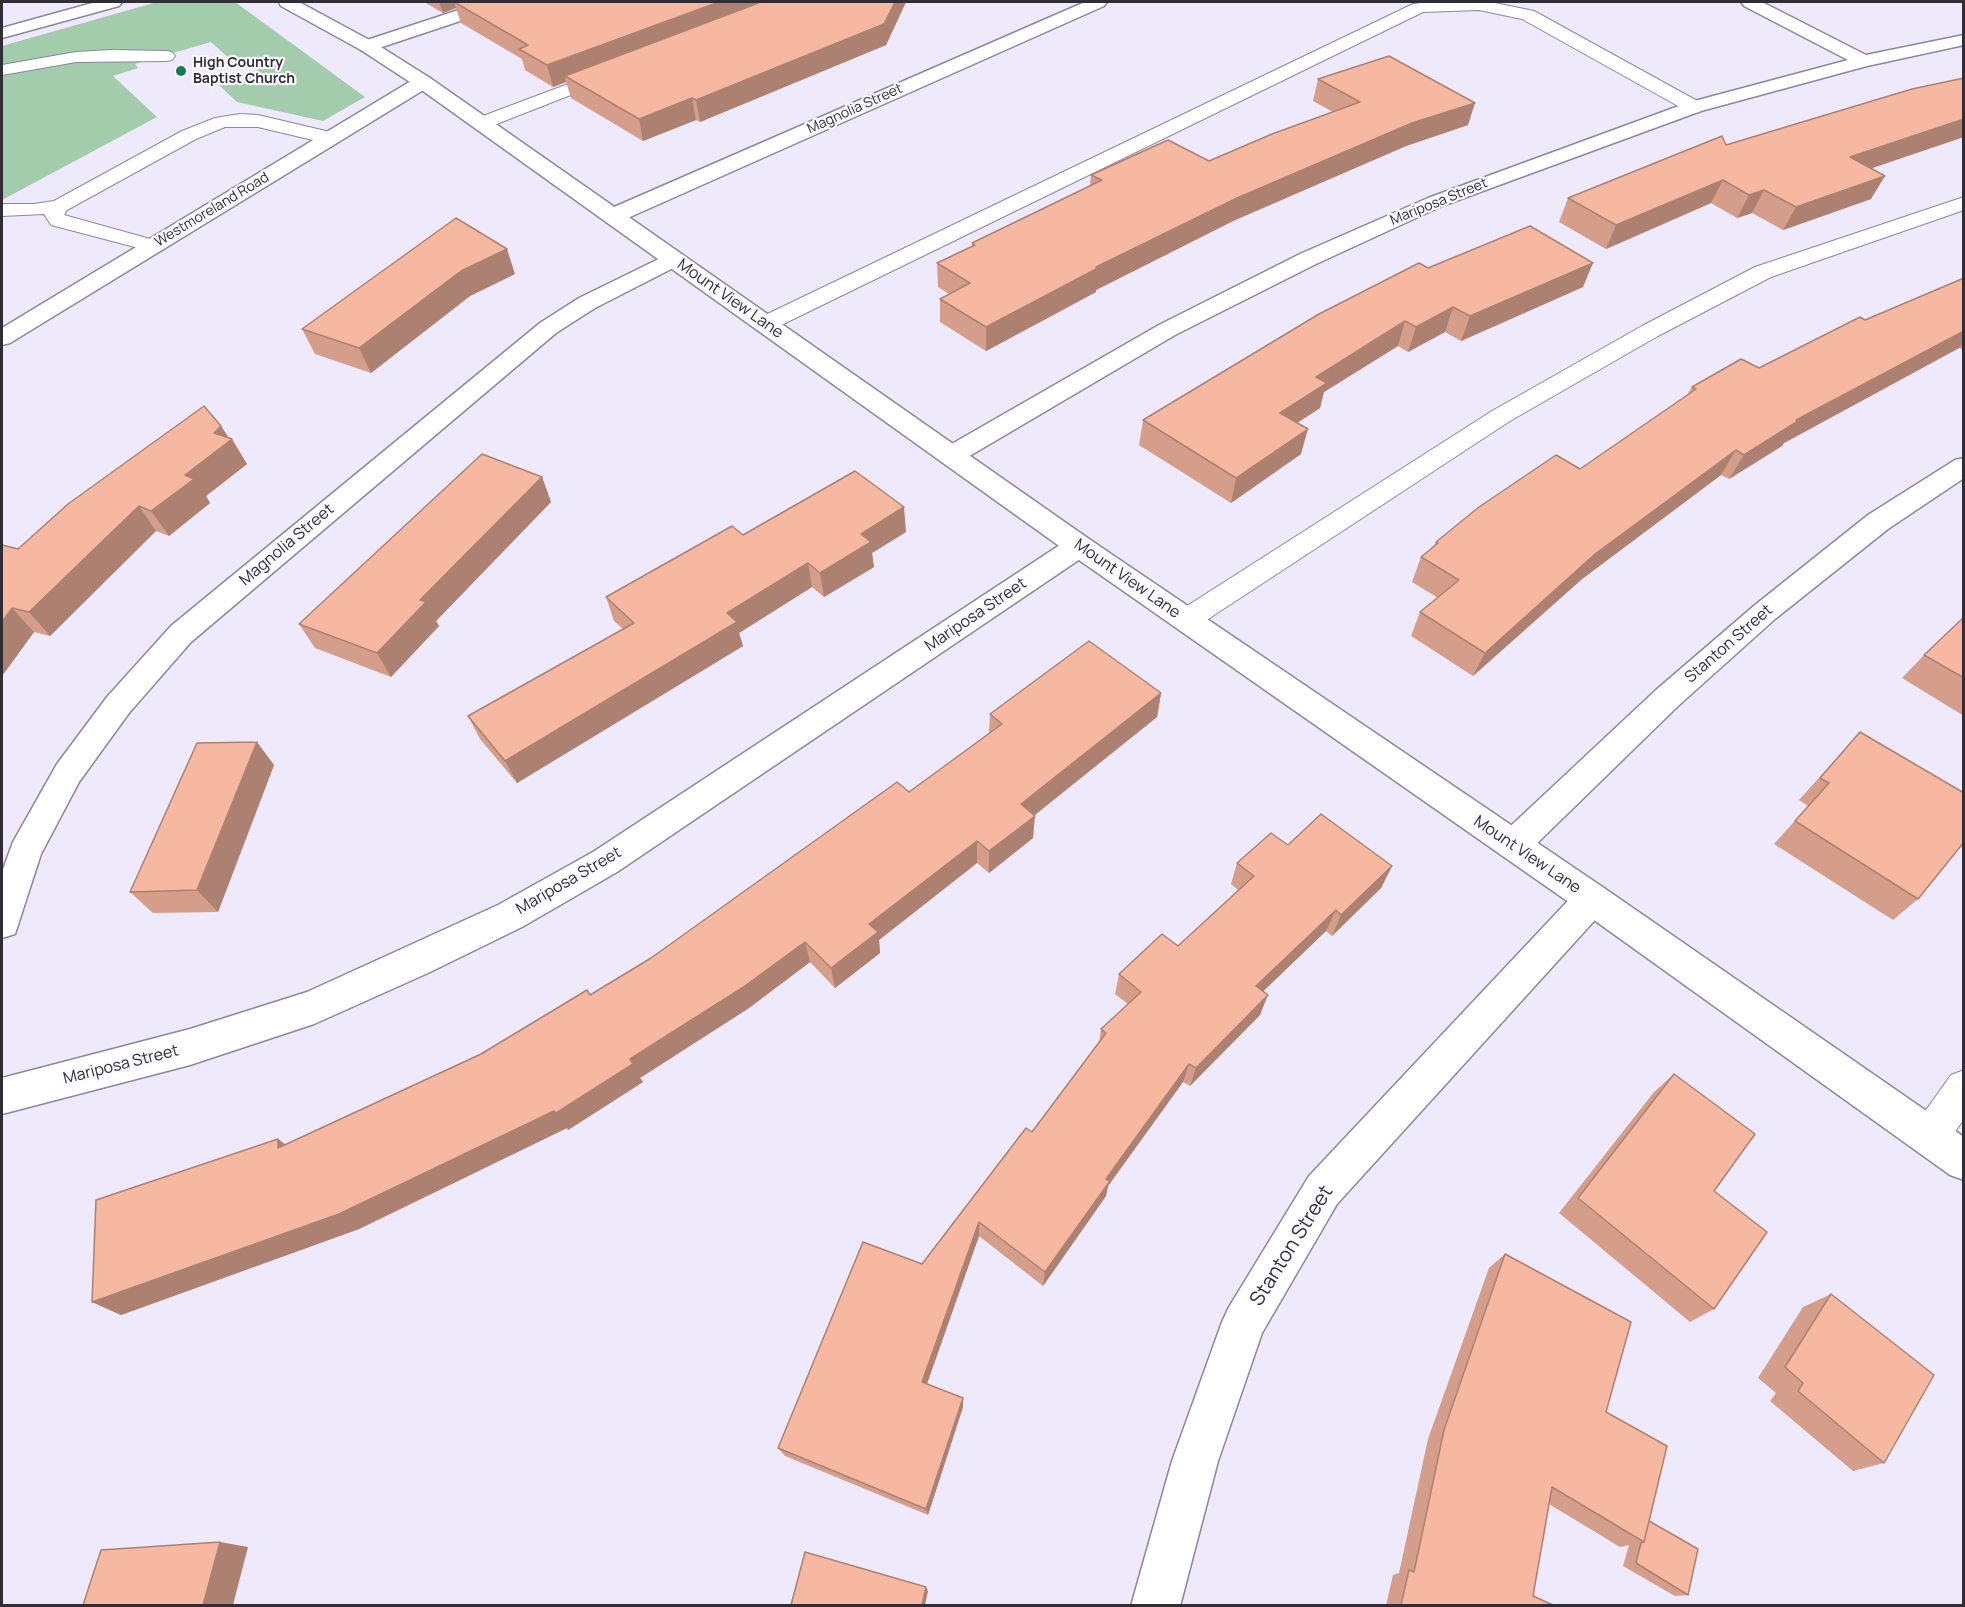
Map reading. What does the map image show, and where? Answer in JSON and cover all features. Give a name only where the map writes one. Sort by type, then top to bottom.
[{"type":"street","points":[[2,33],[113,2]]},
{"type":"street","name":"Mount View Lane","points":[[287,2],[367,46],[423,82],[1079,546],[1592,899],[1964,1161]]},
{"type":"street","points":[[367,46],[499,2]]},
{"type":"street","name":"Magnolia Street","points":[[613,216],[1098,2]]},
{"type":"street","points":[[1750,2],[1864,61]]},
{"type":"street","name":"Mariposa Street","points":[[952,455],[1167,330],[1308,259],[1435,202],[1694,107],[1864,61],[1964,40]]},
{"type":"street","name":"Westmoreland Road","points":[[2,338],[423,82]]},
{"type":"street","name":"Magnolia Street","points":[[2,923],[26,852],[68,773],[118,705],[181,634],[548,328],[587,303],[673,259]]},
{"type":"street","name":"Stanton Street","points":[[1513,845],[1667,698],[1765,612],[1878,522],[1964,466]]},
{"type":"street","name":"Mariposa Street","points":[[2,1096],[190,1047],[314,1007],[510,916],[605,862],[1079,546]]},
{"type":"street","name":"Stanton Street","points":[[1155,1605],[1195,1461],[1244,1322],[1323,1190],[1592,899]]},
{"type":"lane","points":[[765,324],[1419,8],[1439,5],[1479,5],[1528,15],[1694,107]]},
{"type":"lane","points":[[2,70],[76,57],[166,56]]},
{"type":"lane","points":[[482,123],[622,69]]},
{"type":"lane","points":[[2,210],[34,210],[59,206],[189,135],[222,122],[258,121],[330,138]]},
{"type":"lane","points":[[1186,620],[1501,416],[1650,331],[1763,272],[1964,203]]},
{"type":"lane","points":[[59,206],[54,215],[58,221],[154,246]]},
{"type":"lane","points":[[1929,1137],[1964,1087]]},
{"type":"green space","points":[[157,2],[235,2],[365,97],[323,121],[237,102],[219,85],[241,79],[259,69],[257,67],[240,68],[211,42],[135,64],[138,68],[113,76],[157,117],[2,200],[2,46]]},
{"type":"building","points":[[454,2],[719,2],[547,65],[519,49],[528,45]]},
{"type":"building","points":[[761,2],[895,2],[884,24],[696,100],[692,98],[639,119],[565,76]]},
{"type":"building","points":[[1389,56],[1475,103],[1412,123],[1237,198],[1096,267],[1098,268],[986,327],[940,299],[970,283],[937,263],[975,245],[972,243],[1102,180],[1091,175],[1168,140],[1209,161],[1272,134],[1360,102],[1318,79]]},
{"type":"building","points":[[1964,78],[1964,119],[1850,157],[1885,176],[1796,207],[1764,190],[1749,195],[1723,180],[1616,225],[1568,198],[1722,136],[1726,145],[1912,89]]},
{"type":"building","points":[[456,218],[507,249],[461,271],[359,348],[302,329]]},
{"type":"building","points":[[1530,226],[1593,263],[1470,316],[1453,307],[1416,327],[1405,321],[1316,377],[1327,383],[1280,413],[1308,429],[1236,478],[1143,420],[1319,314],[1419,263],[1428,268]]},
{"type":"building","points":[[1964,278],[1964,331],[1796,420],[1798,421],[1744,455],[1736,450],[1595,554],[1485,653],[1420,612],[1459,580],[1421,557],[1479,507],[1556,455],[1580,469],[1696,389],[1692,387],[1741,359],[1759,368],[1860,317],[1865,320]]},
{"type":"building","points":[[204,406],[221,426],[214,433],[232,439],[185,475],[194,479],[151,511],[139,506],[29,612],[12,608],[2,622],[2,545],[18,549],[68,504]]},
{"type":"building","points":[[482,454],[542,477],[420,600],[426,602],[377,653],[299,624]]},
{"type":"building","points":[[855,471],[904,507],[861,534],[871,542],[820,573],[808,563],[727,613],[737,622],[505,761],[468,716],[634,623],[606,597],[732,526],[743,535]]},
{"type":"building","points":[[1964,617],[1964,678],[1924,655]]},
{"type":"building","points":[[1089,641],[1161,693],[1021,804],[1035,816],[989,851],[977,841],[869,924],[878,932],[831,968],[805,942],[742,988],[630,1059],[633,1064],[556,1113],[554,1111],[339,1214],[92,1302],[96,1200],[278,1139],[278,1148],[481,1054],[587,990],[590,995],[651,958],[897,782],[909,792],[1002,724],[990,714]]},
{"type":"building","points":[[1860,732],[1964,793],[1964,842],[1918,899],[1795,821],[1829,783],[1820,778]]},
{"type":"building","points":[[257,742],[197,890],[130,892],[197,743]]},
{"type":"building","points":[[1321,814],[1392,866],[1341,915],[1336,910],[1256,986],[1268,995],[1196,1068],[1189,1064],[1106,1179],[1110,1181],[1045,1272],[979,1222],[922,1382],[963,1398],[926,1509],[778,1448],[863,1242],[922,1264],[1026,1128],[1032,1132],[1106,1033],[1101,1029],[1141,992],[1119,974],[1162,934],[1178,946],[1254,876],[1237,863],[1271,833],[1288,845]]},
{"type":"building","points":[[1674,1074],[1755,1134],[1714,1191],[1767,1232],[1714,1309],[1578,1198]]},
{"type":"building","points":[[1505,1254],[1631,1322],[1606,1412],[1667,1446],[1644,1542],[1552,1487],[1533,1596],[1553,1605],[1401,1605],[1409,1570],[1414,1572],[1444,1430]]},
{"type":"building","points":[[1831,1294],[1934,1375],[1884,1463],[1798,1391],[1803,1383],[1785,1367]]},
{"type":"building","points":[[1649,1521],[1698,1549],[1688,1595],[1636,1563]]},
{"type":"building","points":[[220,1542],[203,1605],[83,1605],[101,1550]]},
{"type":"building","points":[[805,1552],[926,1587],[922,1605],[791,1605]]},
{"type":"place","name":"High Country Baptist Church","points":[[181,71]]}]
